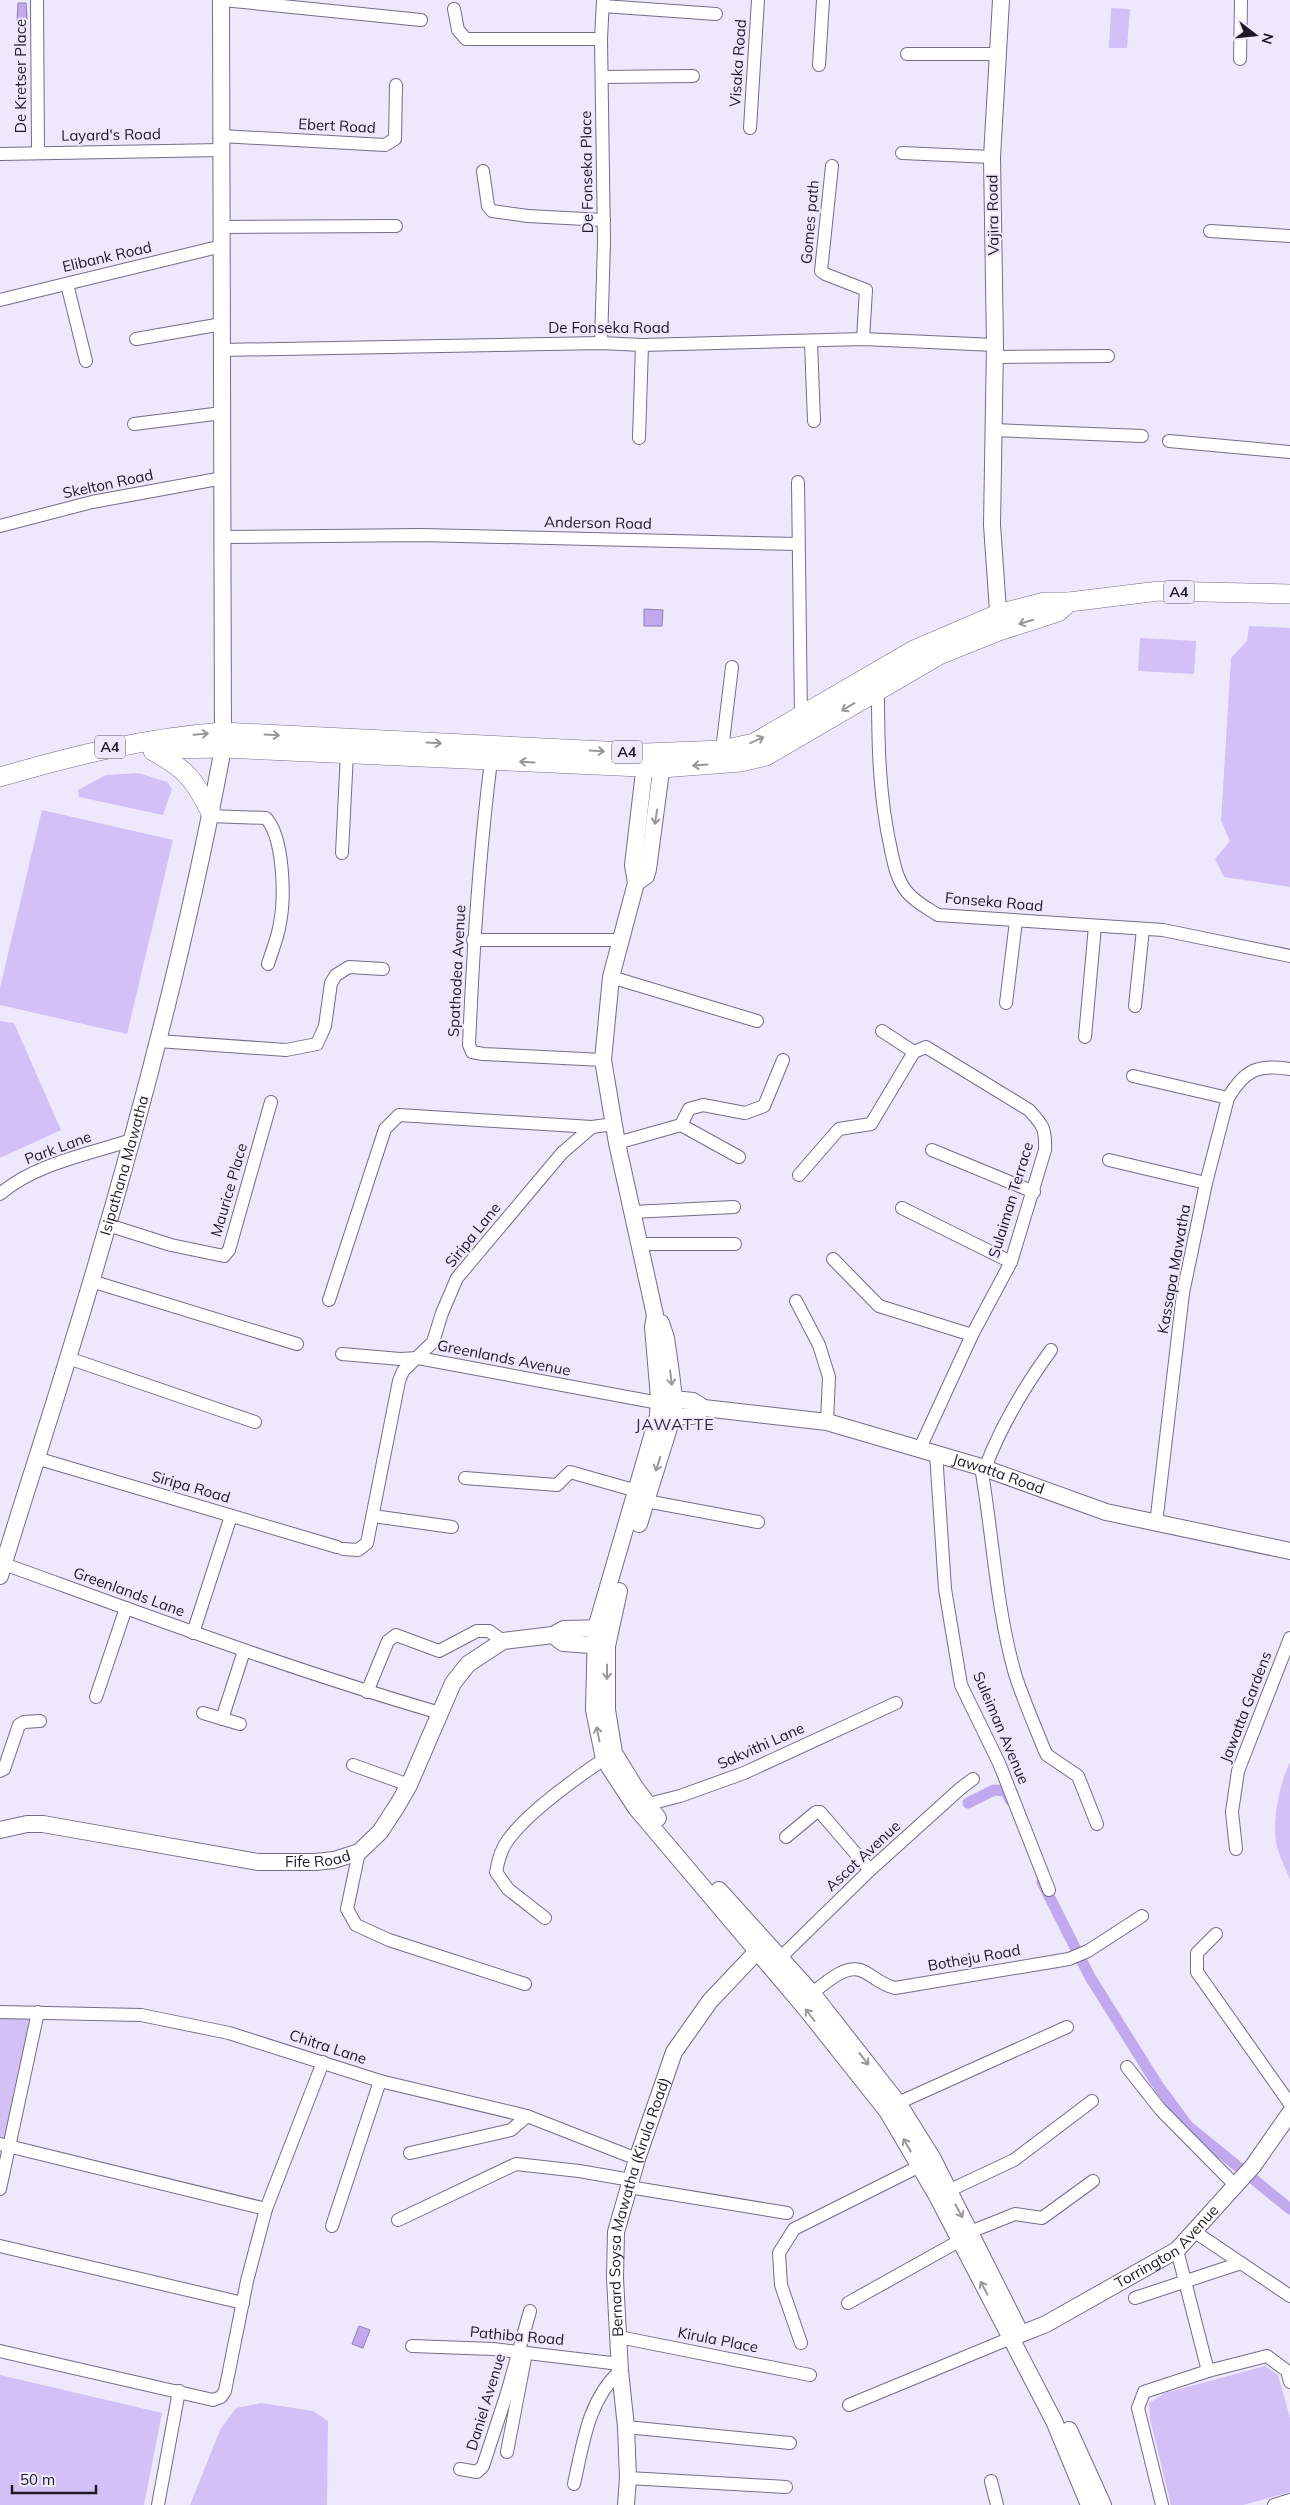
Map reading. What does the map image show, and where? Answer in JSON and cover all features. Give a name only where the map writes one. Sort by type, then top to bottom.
[{"type":"highway","name":"A4","points":[[0,777],[122,744],[166,737],[654,761],[754,743],[802,717],[914,650],[998,622],[1058,612],[1070,602],[1159,591],[1290,594]]},
{"type":"highway","name":"A4","points":[[0,788],[153,751],[223,740],[347,753],[491,761],[741,762],[766,756],[998,622]]},
{"type":"highway","points":[[153,751],[180,766],[201,793],[211,815]]},
{"type":"main road","name":"Isipathana Mawatha","points":[[2,1570],[68,1358],[132,1140],[158,1041],[211,815],[223,740],[222,0]]},
{"type":"main road","name":"Vajira Road","points":[[998,622],[992,525],[995,351],[992,157],[1001,0]]},
{"type":"main road","points":[[654,761],[648,868],[646,876],[636,882],[611,977],[603,1060],[617,1144],[641,1244],[655,1315],[653,1327],[664,1407],[642,1496],[603,1628],[594,1710],[604,1759],[641,1806],[707,1877],[887,2111],[965,2236],[1016,2336],[1054,2420],[1089,2505]]},
{"type":"main road","name":"Jawatta Road","points":[[664,1407],[692,1416],[704,1408],[827,1422],[983,1468],[1106,1512],[1290,1551]]},
{"type":"main road","name":"Fife Road","points":[[0,1830],[28,1824],[43,1824],[258,1862],[315,1862],[334,1860],[359,1852],[380,1832],[409,1785],[453,1683],[468,1664],[503,1641],[553,1635],[564,1629],[603,1628]]},
{"type":"main road","name":"Fife Road","points":[[553,1635],[563,1643],[601,1646]]},
{"type":"main road","points":[[601,1646],[607,1710],[614,1753],[641,1806]]},
{"type":"main road","points":[[761,1947],[779,1959],[812,1993],[898,2103],[933,2159],[948,2191],[965,2236]]},
{"type":"main road","name":"Bernard Soysa Mawatha (Kirula Road)","points":[[626,2505],[628,2478],[615,2278],[616,2232],[637,2159],[674,2052],[710,2001],[761,1947]]},
{"type":"main road","name":"Torrington Avenue","points":[[1016,2336],[1046,2324],[1177,2250],[1253,2166],[1290,2113]]},
{"type":"main road","points":[[1016,2336],[1063,2416],[1103,2505]]},
{"type":"street","name":"De Kretser Place","points":[[37,0],[38,152]]},
{"type":"street","points":[[222,0],[421,20]]},
{"type":"street","name":"Visaka Road","points":[[750,128],[758,0]]},
{"type":"street","points":[[820,65],[823,0]]},
{"type":"street","points":[[1240,59],[1241,0]]},
{"type":"street","points":[[603,3],[716,14]]},
{"type":"street","name":"De Fonseka Place","points":[[601,343],[604,220],[601,39],[603,3]]},
{"type":"street","points":[[454,9],[458,30],[466,39],[601,39]]},
{"type":"street","points":[[907,54],[997,54]]},
{"type":"street","points":[[602,77],[693,76]]},
{"type":"street","name":"Ebert Road","points":[[221,143],[385,145],[395,139],[396,85]]},
{"type":"street","name":"Layard's Road","points":[[0,154],[221,143]]},
{"type":"street","points":[[902,153],[992,157]]},
{"type":"street","name":"Gomes path","points":[[832,166],[821,270],[825,274],[866,290],[863,340]]},
{"type":"street","points":[[483,171],[488,206],[492,211],[528,216],[604,220]]},
{"type":"street","points":[[222,227],[396,226]]},
{"type":"street","points":[[1210,231],[1290,236]]},
{"type":"street","name":"Elibank Road","points":[[0,300],[222,246]]},
{"type":"street","points":[[67,284],[86,362]]},
{"type":"street","points":[[136,340],[222,324]]},
{"type":"street","name":"De Fonseka Road","points":[[222,350],[601,343],[642,345],[863,340],[995,351],[1108,356]]},
{"type":"street","points":[[811,342],[814,421]]},
{"type":"street","points":[[640,438],[642,345]]},
{"type":"street","points":[[134,424],[222,412]]},
{"type":"street","points":[[994,430],[1142,436]]},
{"type":"street","points":[[1169,440],[1290,452]]},
{"type":"street","name":"Skelton Road","points":[[0,526],[92,502],[222,478]]},
{"type":"street","points":[[798,482],[802,717]]},
{"type":"street","name":"Anderson Road","points":[[223,536],[421,535],[798,544]]},
{"type":"street","points":[[722,750],[732,667]]},
{"type":"street","name":"Fonseka Road","points":[[878,690],[878,755],[884,818],[896,873],[906,892],[921,905],[938,915],[1163,930],[1290,956]]},
{"type":"street","points":[[342,853],[347,753]]},
{"type":"street","name":"Spathodea Avenue","points":[[491,761],[481,838],[473,940],[469,1045],[472,1052],[483,1054],[603,1060]]},
{"type":"street","points":[[211,815],[266,818],[272,824],[278,845],[282,884],[280,924],[268,964]]},
{"type":"street","points":[[1006,1003],[1016,921]]},
{"type":"street","points":[[1085,1037],[1095,926]]},
{"type":"street","points":[[1135,1006],[1143,929]]},
{"type":"street","points":[[473,940],[621,940]]},
{"type":"street","points":[[158,1041],[286,1050],[317,1044],[325,1026],[331,983],[336,975],[349,967],[383,969]]},
{"type":"street","points":[[611,977],[756,1021]]},
{"type":"street","points":[[799,1175],[838,1129],[871,1124],[914,1052],[882,1031]]},
{"type":"street","name":"Sulaiman Terrace","points":[[914,1052],[926,1047],[1029,1110],[1041,1122],[1046,1133],[1045,1150],[1034,1192],[1011,1262],[972,1335],[920,1448]]},
{"type":"street","points":[[681,1125],[689,1109],[703,1105],[746,1113],[764,1106],[783,1060]]},
{"type":"street","name":"Kassapa Mawatha","points":[[1156,1524],[1183,1293],[1206,1183],[1228,1098],[1235,1086],[1256,1068],[1268,1065],[1290,1068]]},
{"type":"street","points":[[1134,1076],[1228,1098]]},
{"type":"street","name":"Maurice Place","points":[[108,1225],[170,1245],[224,1256],[229,1250],[271,1102]]},
{"type":"street","points":[[328,1300],[385,1129],[399,1115],[592,1127],[614,1124]]},
{"type":"street","points":[[617,1144],[681,1125],[739,1157]]},
{"type":"street","name":"Siripa Lane","points":[[358,1550],[367,1543],[399,1381],[403,1371],[434,1342],[442,1313],[458,1278],[562,1153],[592,1127]]},
{"type":"street","name":"Park Lane","points":[[0,1194],[16,1181],[72,1159],[132,1140]]},
{"type":"street","points":[[932,1150],[1034,1192]]},
{"type":"street","points":[[1109,1160],[1206,1183]]},
{"type":"street","points":[[632,1212],[734,1207]]},
{"type":"street","points":[[902,1208],[1011,1262]]},
{"type":"street","points":[[641,1244],[735,1244]]},
{"type":"street","points":[[833,1259],[879,1306],[972,1335]]},
{"type":"street","points":[[91,1281],[297,1344]]},
{"type":"street","points":[[796,1301],[818,1345],[829,1377],[827,1422]]},
{"type":"street","points":[[1051,1350],[1028,1381],[983,1468],[1001,1607],[1016,1674],[1047,1755],[1078,1776],[1097,1824]]},
{"type":"street","name":"Greenlands Avenue","points":[[342,1354],[400,1359],[418,1358],[664,1407]]},
{"type":"street","points":[[68,1358],[255,1422]]},
{"type":"street","name":"Suleiman Avenue","points":[[936,1453],[945,1589],[961,1685],[1000,1763],[1049,1890]]},
{"type":"street","name":"Siripa Road","points":[[36,1458],[340,1548],[358,1550]]},
{"type":"street","points":[[465,1478],[557,1485],[570,1472],[642,1496],[758,1522]]},
{"type":"street","points":[[193,1633],[231,1516]]},
{"type":"street","points":[[373,1516],[452,1527]]},
{"type":"street","name":"Greenlands Lane","points":[[2,1570],[126,1608],[244,1651],[367,1692],[440,1713]]},
{"type":"street","points":[[96,1698],[126,1608]]},
{"type":"street","points":[[367,1692],[388,1641],[396,1635],[439,1651],[476,1631],[489,1631],[503,1641]]},
{"type":"street","name":"Jawatta Gardens","points":[[1236,1849],[1232,1812],[1238,1771],[1290,1638]]},
{"type":"street","points":[[222,1719],[244,1651]]},
{"type":"street","name":"Sakvithi Lane","points":[[641,1806],[680,1796],[744,1773],[896,1703]]},
{"type":"street","points":[[203,1713],[240,1724]]},
{"type":"street","points":[[0,1771],[4,1769],[19,1726],[24,1722],[40,1721]]},
{"type":"street","points":[[545,1918],[508,1889],[496,1872],[499,1857],[508,1839],[535,1813],[604,1759]]},
{"type":"street","points":[[353,1765],[409,1785]]},
{"type":"street","name":"Ascot Avenue","points":[[779,1959],[870,1870],[960,1788],[973,1779]]},
{"type":"street","points":[[786,1837],[816,1812],[823,1814],[870,1870]]},
{"type":"street","points":[[359,1852],[347,1909],[356,1924],[389,1940],[525,1984]]},
{"type":"street","name":"Botheju Road","points":[[812,1993],[841,1973],[849,1970],[860,1970],[882,1985],[895,1988],[1069,1959],[1088,1950],[1142,1916]]},
{"type":"street","points":[[1216,1934],[1198,1953],[1197,1972],[1290,2104]]},
{"type":"street","name":"Chitra Lane","points":[[0,2012],[141,2016],[229,2032],[380,2081],[527,2116],[637,2159]]},
{"type":"street","points":[[0,2189],[5,2145],[38,2012]]},
{"type":"street","points":[[898,2103],[1068,2027]]},
{"type":"street","points":[[0,2351],[213,2400],[221,2397],[225,2391],[243,2303],[266,2209],[323,2062]]},
{"type":"street","points":[[1127,2067],[1160,2109],[1236,2186]]},
{"type":"street","points":[[332,2226],[380,2081]]},
{"type":"street","points":[[948,2191],[1014,2160],[1092,2101]]},
{"type":"street","points":[[410,2153],[511,2130],[527,2116]]},
{"type":"street","points":[[5,2145],[266,2209]]},
{"type":"street","points":[[398,2220],[516,2164],[579,2171],[630,2184],[787,2213]]},
{"type":"street","points":[[801,2343],[781,2285],[778,2253],[794,2229],[920,2166]]},
{"type":"street","points":[[848,2303],[965,2236],[1015,2214],[1042,2218],[1093,2181]]},
{"type":"street","points":[[1195,2232],[1290,2296]]},
{"type":"street","points":[[0,2246],[243,2303]]},
{"type":"street","points":[[1177,2250],[1208,2371]]},
{"type":"street","points":[[1135,2298],[1241,2263]]},
{"type":"street","points":[[507,2452],[530,2311]]},
{"type":"street","points":[[849,2405],[1016,2336]]},
{"type":"street","name":"Kirula Place","points":[[619,2338],[810,2375]]},
{"type":"street","name":"Pathiba Road","points":[[412,2346],[522,2352],[620,2367]]},
{"type":"street","name":"Daniel Avenue","points":[[460,2469],[480,2471],[522,2352]]},
{"type":"street","points":[[1162,2505],[1138,2408],[1144,2392],[1208,2371],[1267,2356],[1287,2371],[1290,2382]]},
{"type":"street","points":[[574,2484],[589,2417],[608,2382],[620,2367]]},
{"type":"street","points":[[158,2505],[179,2391]]},
{"type":"street","points":[[626,2427],[790,2443]]},
{"type":"street","points":[[628,2478],[786,2487]]},
{"type":"street","points":[[991,2481],[997,2505]]},
{"type":"street","points":[[1274,2505],[1290,2500]]},
{"type":"shaded area","points":[[18,3],[26,3],[27,20],[22,22],[17,21]]},
{"type":"shaded area","points":[[1111,8],[1130,9],[1127,48],[1109,48]]},
{"type":"shaded area","points":[[644,609],[663,610],[662,626],[644,626]]},
{"type":"shaded area","points":[[1249,626],[1290,628],[1290,887],[1224,877],[1215,859],[1230,841],[1221,821],[1231,658],[1247,641]]},
{"type":"shaded area","points":[[1140,638],[1196,641],[1194,674],[1138,671]]},
{"type":"shaded area","points":[[138,773],[167,782],[172,789],[163,815],[79,797],[78,790],[106,775]]},
{"type":"shaded area","points":[[42,810],[173,840],[127,1034],[0,1005],[0,988]]},
{"type":"shaded area","points":[[0,1021],[14,1023],[61,1130],[0,1158]]},
{"type":"shaded area","points":[[1290,1762],[1290,1880],[1277,1847],[1275,1827],[1280,1792]]},
{"type":"shaded area","points":[[0,2011],[35,2014],[9,2139],[0,2137]]},
{"type":"shaded area","points":[[359,2326],[370,2330],[363,2348],[352,2344]]},
{"type":"shaded area","points":[[1265,2366],[1278,2375],[1290,2418],[1290,2492],[1243,2505],[1171,2505],[1150,2419],[1149,2403],[1165,2393]]},
{"type":"shaded area","points":[[0,2375],[162,2413],[144,2505],[0,2505]]},
{"type":"shaded area","points":[[261,2403],[313,2411],[328,2421],[327,2505],[190,2505],[220,2430],[236,2408]]},
{"type":"waterway","points":[[968,1803],[994,1790],[1006,1791],[1010,1800]]},
{"type":"waterway","points":[[1042,1882],[1090,1977],[1157,2084],[1188,2126],[1290,2209]]},
{"type":"district","name":"JAWATTE","points":[[675,1424]]}]
